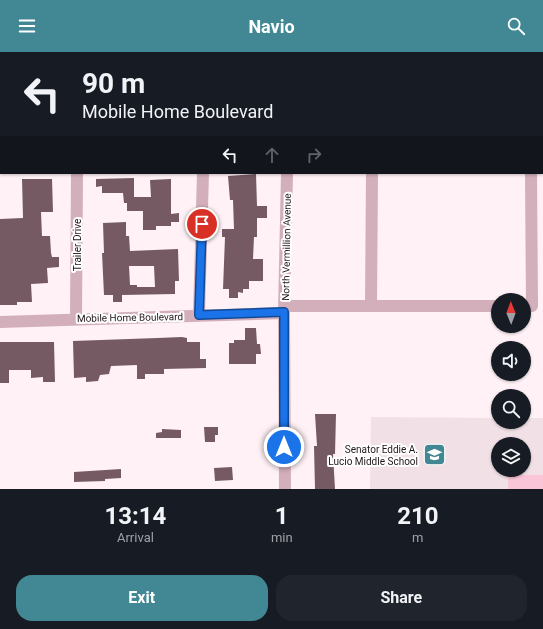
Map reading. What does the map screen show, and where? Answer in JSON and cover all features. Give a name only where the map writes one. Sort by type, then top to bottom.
[{"type":"street","name":"Trailer Drive","points":[[76,318],[77,174]]},
{"type":"street","points":[[199,315],[203,174]]},
{"type":"street","name":"North Vermillion Avenue","points":[[285,489],[284,309],[287,174]]},
{"type":"street","points":[[371,306],[372,174]]},
{"type":"street","points":[[531,174],[531,306]]},
{"type":"street","name":"Mobile Home Boulevard","points":[[0,322],[76,318],[199,315],[284,309],[371,306],[491,306]]},
{"type":"shaded area","name":"Senator Eddie A. Lucio Middle School","points":[[371,417],[491,418],[491,429],[531,429],[531,418],[543,418],[543,489],[370,489]]},
{"type":"shaded area","points":[[531,475],[543,475],[543,489],[508,489],[508,477],[531,477]]},
{"type":"building","points":[[256,174],[257,206],[267,206],[267,218],[257,218],[257,237],[254,237],[253,259],[263,259],[263,281],[249,281],[249,289],[243,289],[243,293],[238,292],[238,298],[229,298],[229,289],[223,289],[225,237],[222,237],[222,229],[234,229],[233,200],[230,200],[228,176]]},
{"type":"building","points":[[134,178],[134,197],[151,197],[150,180],[171,179],[171,214],[179,213],[179,222],[171,222],[171,226],[156,226],[156,230],[143,230],[143,211],[127,211],[127,203],[124,203],[123,193],[102,193],[102,186],[96,187],[96,179]]},
{"type":"building","points":[[22,179],[52,179],[53,212],[41,212],[42,236],[50,236],[52,257],[59,257],[59,267],[47,268],[48,283],[31,284],[32,302],[17,302],[17,305],[0,305],[0,219],[23,218]]},
{"type":"building","points":[[126,222],[126,236],[129,236],[130,251],[178,249],[179,281],[175,281],[175,294],[122,295],[122,302],[113,302],[113,295],[104,295],[102,253],[104,253],[103,223]],"holes":[[[129,266],[154,266],[155,287],[137,287],[137,285],[130,285]]]},
{"type":"building","points":[[245,328],[256,328],[257,344],[260,344],[261,354],[256,354],[256,364],[229,364],[229,343],[234,343],[234,340],[245,340]]},
{"type":"building","points":[[187,338],[187,342],[200,342],[200,359],[206,359],[206,368],[164,369],[164,374],[145,374],[145,379],[137,379],[137,365],[111,366],[109,374],[100,375],[98,381],[86,382],[86,377],[74,378],[73,341]]},
{"type":"building","points":[[0,342],[54,342],[55,382],[43,382],[43,377],[31,378],[31,370],[9,370],[9,383],[0,383]]},
{"type":"building","points":[[315,414],[336,414],[335,454],[333,454],[335,489],[315,489],[314,446],[317,446]]},
{"type":"building","points":[[204,427],[218,427],[218,435],[215,435],[215,442],[205,442]]},
{"type":"building","points":[[162,429],[181,430],[181,438],[156,438],[156,433],[162,432]]},
{"type":"building","points":[[232,467],[233,480],[215,481],[214,468]]},
{"type":"building","points":[[121,469],[121,478],[105,479],[105,481],[74,482],[74,472]]},
{"type":"place","name":"Senator Eddie A. Lucio Middle School","points":[[434,455]]},
{"type":"route","points":[[202,224],[199,315],[284,312],[284,447]]}]
